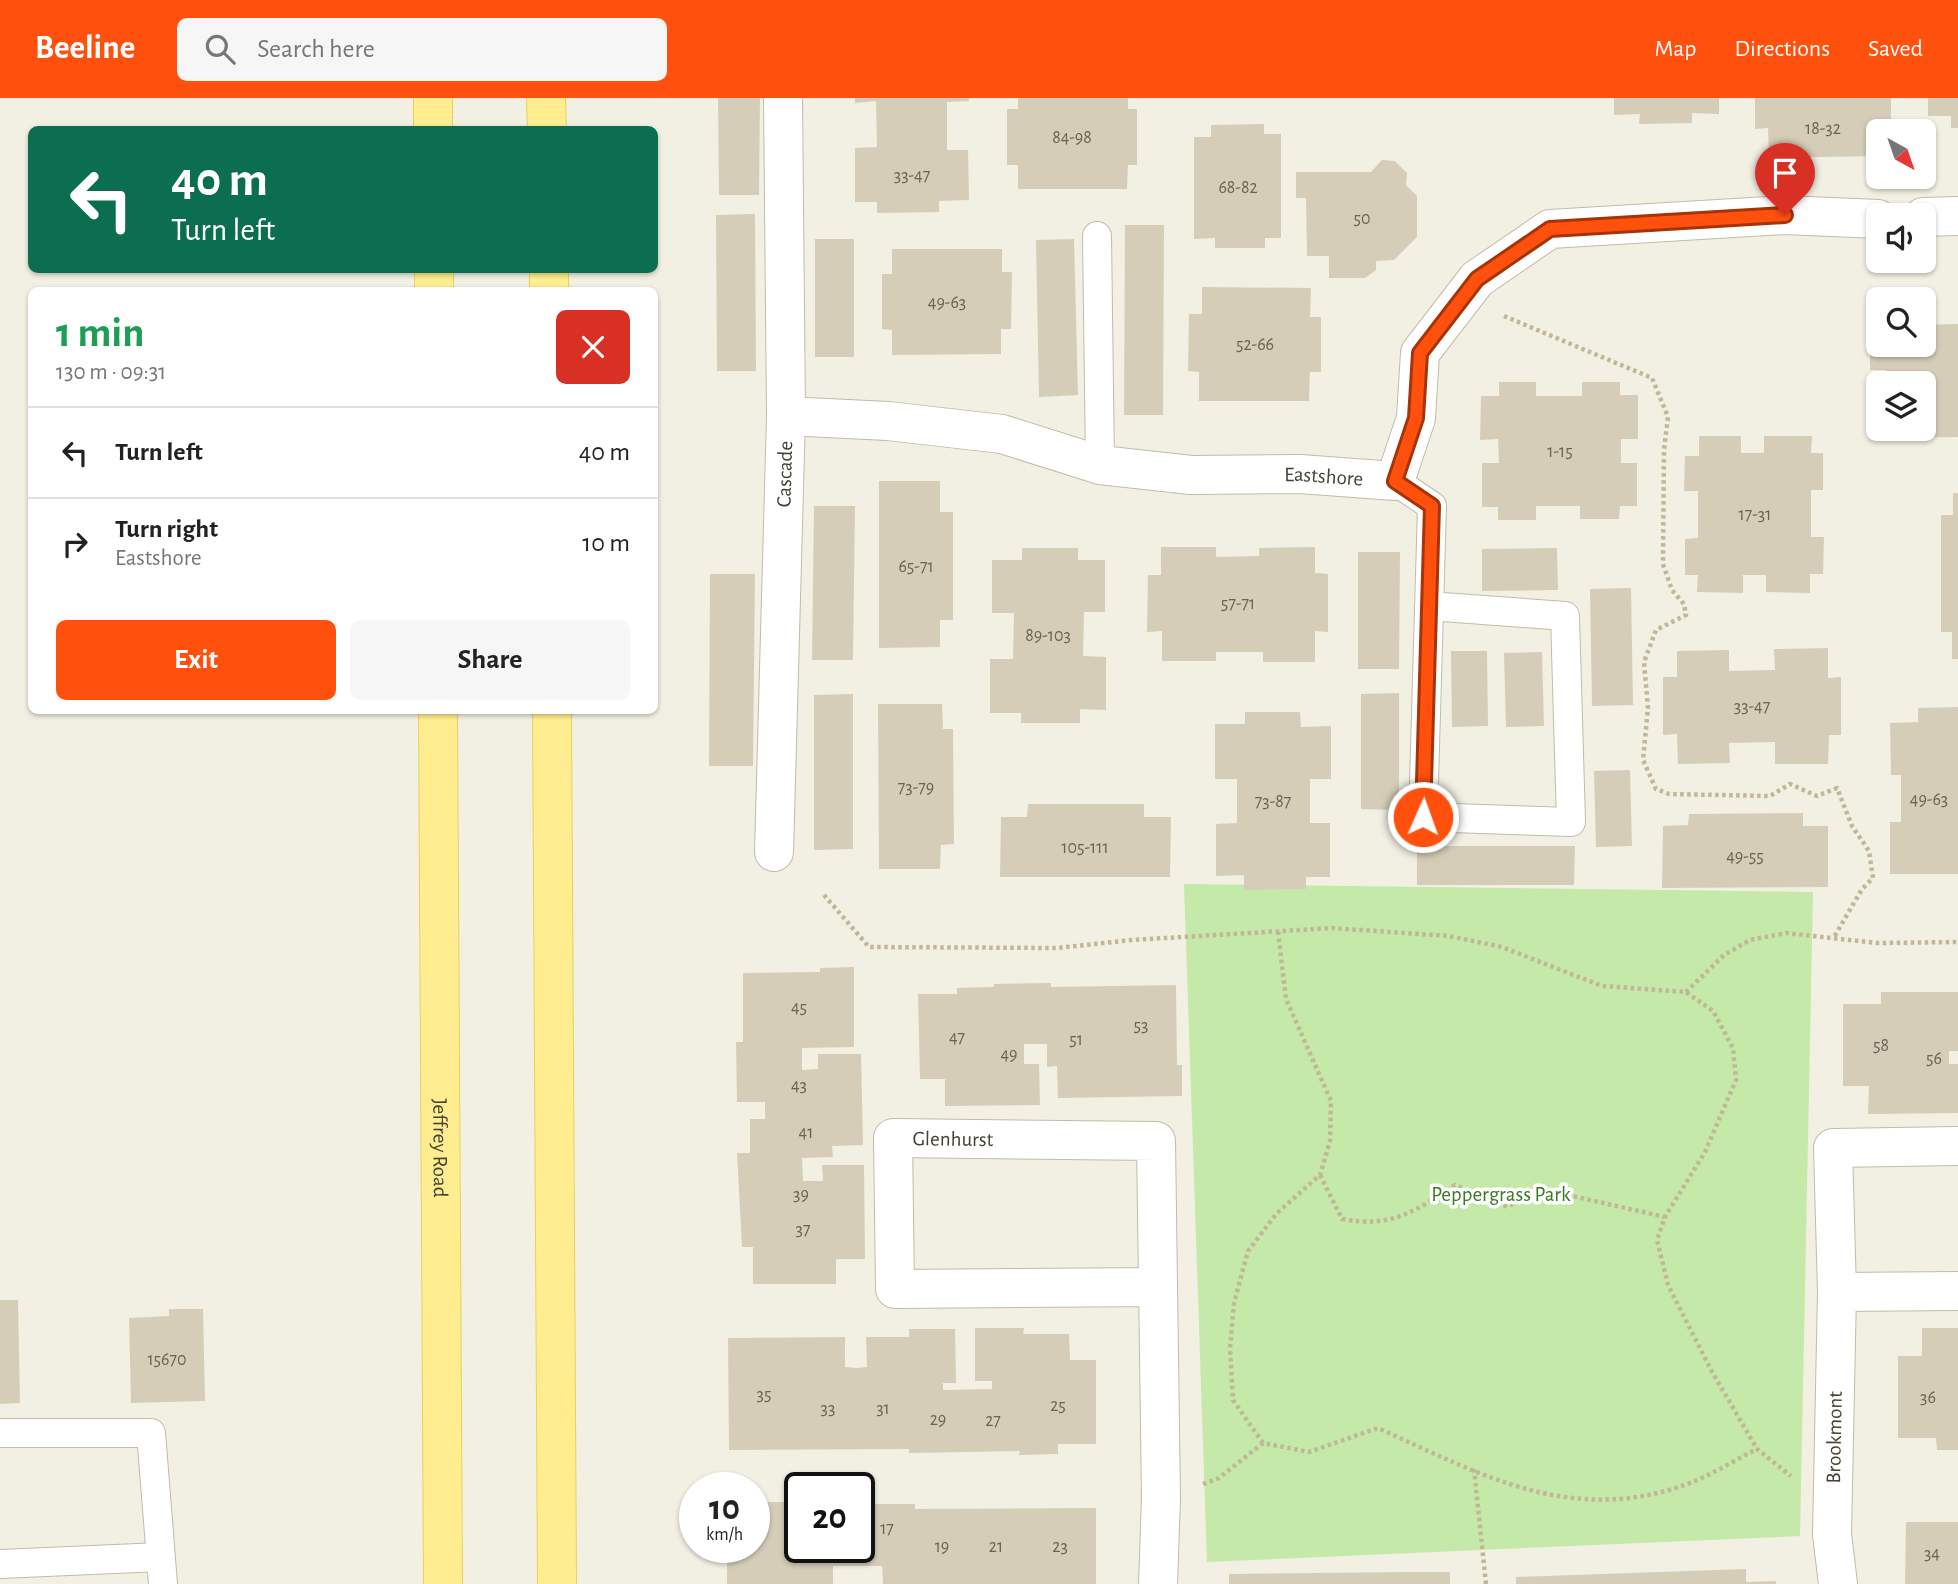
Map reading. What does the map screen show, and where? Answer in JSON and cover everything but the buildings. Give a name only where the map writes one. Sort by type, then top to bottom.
[{"type":"main road","points":[[433,98],[433,126]]},
{"type":"main road","points":[[547,98],[547,126]]},
{"type":"main road","name":"Jeffrey Road","points":[[438,714],[443,1584]]},
{"type":"main road","points":[[552,714],[557,1584]]},
{"type":"street","name":"Cascade","points":[[774,852],[786,415],[783,98]]},
{"type":"street","name":"Eastshore","points":[[786,415],[888,421],[1002,434],[1100,465],[1191,475],[1300,474],[1395,481],[1416,418],[1420,353],[1477,279],[1550,229],[1785,215],[1866,218]]},
{"type":"street","points":[[1936,217],[1958,216]]},
{"type":"street","name":"Glenhurst","points":[[1158,1287],[895,1289],[893,1138],[1156,1141],[1161,1497],[1158,1584]]},
{"type":"street","name":"Brookmont","points":[[1839,1584],[1832,1534],[1837,1292],[1833,1148],[1958,1146]]},
{"type":"street","points":[[1837,1292],[1958,1291]]},
{"type":"lane","points":[[1097,236],[1100,465]]},
{"type":"lane","points":[[1395,481],[1432,506],[1429,606],[1423,817],[1571,822],[1565,616],[1429,606]]},
{"type":"lane","points":[[0,1433],[150,1433],[162,1570],[0,1564]]},
{"type":"path","points":[[1504,316],[1653,378],[1668,417],[1664,449],[1663,564],[1672,590],[1684,604],[1686,615],[1656,630],[1644,662],[1648,708],[1643,760],[1656,789],[1670,794],[1770,796],[1790,784],[1817,796],[1837,788],[1852,826],[1870,850],[1873,878],[1862,889],[1833,939]]},
{"type":"path","points":[[824,895],[869,947],[1057,948],[1132,940],[1332,928],[1449,936],[1502,947],[1602,986],[1686,992],[1713,1011],[1733,1048],[1736,1080],[1705,1152],[1665,1217],[1657,1240],[1668,1285],[1711,1370],[1757,1449],[1788,1474],[1833,1500]]},
{"type":"path","points":[[1278,931],[1286,999],[1331,1101],[1330,1141],[1320,1175],[1277,1213],[1248,1251],[1234,1303],[1230,1348],[1233,1400],[1263,1443],[1309,1452],[1378,1428],[1523,1490],[1573,1500],[1636,1498],[1690,1483],[1757,1449]]},
{"type":"path","points":[[1686,992],[1724,955],[1750,940],[1786,933],[1877,943],[1958,942]]},
{"type":"path","points":[[1320,1175],[1342,1219],[1370,1224],[1407,1213],[1455,1185],[1508,1207],[1537,1188],[1665,1217]]},
{"type":"path","points":[[1198,1486],[1219,1478],[1263,1443]]},
{"type":"path","points":[[1474,1469],[1486,1584]]},
{"type":"green space","name":"Peppergrass Park","points":[[1184,884],[1813,892],[1800,1536],[1207,1562]]},
{"type":"route","points":[[1423,817],[1432,506],[1395,481],[1416,418],[1420,353],[1477,279],[1550,229],[1785,215]]}]
